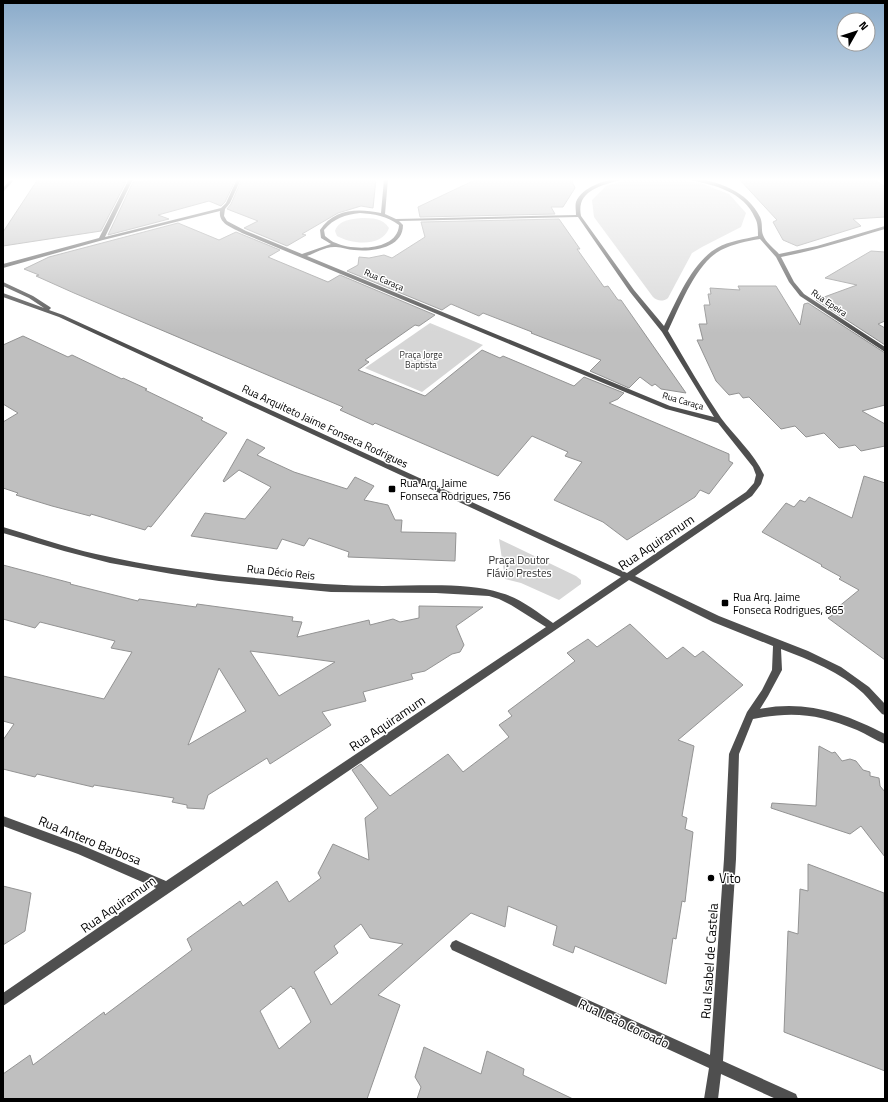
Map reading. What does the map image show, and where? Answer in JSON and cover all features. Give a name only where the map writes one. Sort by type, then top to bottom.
[{"type":"street","points":[[101,239],[105,230]]},
{"type":"street","points":[[3,266],[137,230]]},
{"type":"street","name":"Rua Caraça","points":[[242,230],[668,408],[720,421]]},
{"type":"street","points":[[322,230],[321,233],[325,240],[335,245],[358,250],[383,246],[400,236],[402,230]]},
{"type":"street","points":[[589,230],[632,291],[665,331],[720,421]]},
{"type":"street","points":[[665,331],[680,299],[707,258],[718,249],[761,236],[760,230]]},
{"type":"street","points":[[778,256],[821,247],[874,230]]},
{"type":"street","name":"Rua Epeira","points":[[761,236],[778,256],[792,282],[802,294],[885,350]]},
{"type":"street","points":[[302,256],[335,245]]},
{"type":"street","name":"Rua Arquiteto Jaime Fonseca Rodrigues","points":[[3,284],[31,297],[61,316]]},
{"type":"street","name":"Rua Arquiteto Jaime Fonseca Rodrigues","points":[[3,295],[61,316],[629,577],[716,619],[805,654],[838,670],[866,690],[885,711]]},
{"type":"street","name":"Rua Aquiramum","points":[[3,1000],[166,887],[552,627],[629,577],[749,494],[757,484],[760,475],[756,466],[720,421]]},
{"type":"street","name":"Rua Décio Reis","points":[[3,530],[44,543],[124,563],[180,572],[315,587],[434,589],[478,592],[500,596],[520,606],[552,627]]},
{"type":"street","name":"Rua Isabel de Castela","points":[[711,1099],[716,1066],[730,859],[734,754],[750,715],[765,693],[777,670],[777,644]]},
{"type":"street","points":[[750,715],[785,709],[807,711],[844,720],[885,738]]},
{"type":"street","name":"Rua Antero Barbosa","points":[[3,821],[79,849],[166,887]]},
{"type":"street","name":"Rua Leão Coroado","points":[[456,946],[791,1099]]},
{"type":"green space","points":[[387,230],[380,239],[366,242],[343,239],[337,236],[335,231]]},
{"type":"green space","points":[[604,230],[734,230],[692,253],[668,298],[658,300],[653,297]]},
{"type":"green space","name":"Praça Jorge Baptista","points":[[430,323],[483,345],[422,392],[365,368]]},
{"type":"green space","name":"Praça Doutor Flávio Prestes","points":[[499,539],[576,576],[581,580],[581,584],[559,600],[521,583],[505,579]]},
{"type":"building","points":[[4,230],[101,230],[3,246]]},
{"type":"building","points":[[110,230],[125,230],[108,235]]},
{"type":"building","points":[[150,230],[196,230],[219,240],[236,232],[280,250],[268,257],[328,282],[340,275],[435,315],[419,326],[415,325],[365,360],[369,362],[358,370],[425,396],[482,350],[500,358],[503,356],[574,386],[584,377],[624,393],[618,399],[609,403],[729,454],[729,461],[733,463],[709,494],[700,490],[695,497],[627,540],[603,522],[554,500],[582,462],[565,456],[568,452],[532,436],[498,476],[375,423],[373,425],[340,410],[343,407],[74,293],[24,269],[49,257]]},
{"type":"building","points":[[250,230],[308,230],[302,234],[306,235],[287,246]]},
{"type":"building","points":[[423,230],[567,230],[580,249],[577,249],[604,287],[608,286],[618,300],[621,300],[686,393],[661,389],[655,384],[652,386],[640,377],[629,388],[590,371],[601,360],[483,313],[479,316],[451,304],[442,310],[347,271],[358,265],[359,257],[369,258],[384,255],[392,258],[425,237]]},
{"type":"building","points":[[778,230],[847,230],[797,246],[783,240]]},
{"type":"building","points":[[871,251],[885,252],[885,321],[878,324],[885,328],[885,345],[816,300],[857,285],[825,278]]},
{"type":"building","points":[[738,286],[776,286],[800,325],[804,304],[808,303],[885,353],[885,405],[862,411],[885,424],[885,446],[861,451],[855,445],[839,448],[824,433],[806,437],[795,426],[781,429],[749,397],[743,398],[739,393],[729,395],[716,381],[697,340],[703,340],[699,324],[707,324],[704,305],[710,305],[708,294],[711,294],[710,288],[740,290]]},
{"type":"building","points":[[23,336],[68,357],[72,355],[122,379],[123,378],[147,389],[145,390],[203,418],[201,420],[227,433],[151,527],[148,526],[145,530],[91,514],[90,516],[52,506],[16,495],[18,493],[3,488],[3,422],[18,413],[3,404],[3,345]]},
{"type":"building","points":[[247,439],[265,448],[257,455],[294,472],[347,489],[355,477],[374,486],[364,500],[388,505],[395,520],[402,520],[401,532],[456,533],[455,561],[348,557],[349,552],[309,538],[304,546],[282,539],[277,549],[191,536],[205,513],[245,519],[271,487],[239,470],[224,482],[223,481]]},
{"type":"building","points":[[864,476],[885,483],[885,660],[828,618],[834,614],[832,612],[859,590],[839,579],[841,577],[821,566],[822,565],[762,532],[786,503],[794,507],[800,500],[805,502],[809,497],[852,518]]},
{"type":"building","points":[[3,565],[138,601],[139,599],[196,607],[197,604],[293,617],[292,621],[302,622],[297,637],[369,620],[370,625],[393,619],[400,622],[419,618],[419,606],[483,607],[456,626],[464,645],[460,652],[452,654],[425,671],[411,674],[413,679],[363,692],[366,701],[322,712],[331,725],[270,764],[267,758],[208,795],[204,809],[187,808],[187,805],[172,802],[174,798],[94,785],[93,787],[37,774],[35,777],[3,769],[3,740],[14,724],[3,721],[3,676],[104,699],[132,652],[111,648],[115,641],[40,622],[35,628],[3,619]],"holes":[[[250,651],[290,656],[335,662],[279,696]],[[219,668],[246,711],[188,745]]]},
{"type":"building","points":[[630,624],[667,659],[683,647],[695,657],[703,651],[743,685],[678,740],[694,746],[682,816],[687,818],[685,829],[693,832],[685,902],[682,901],[676,939],[673,938],[666,984],[575,946],[573,953],[553,945],[557,926],[508,906],[505,927],[471,913],[378,995],[400,1005],[367,1099],[3,1099],[3,1074],[30,1055],[33,1065],[104,1012],[105,1015],[192,950],[187,939],[240,901],[243,906],[277,881],[289,902],[321,878],[318,873],[333,844],[369,860],[365,818],[378,808],[352,770],[361,764],[390,796],[448,754],[463,772],[509,737],[499,725],[512,716],[508,711],[575,661],[567,653],[588,639],[597,647]],"holes":[[[361,924],[370,938],[403,944],[331,1005],[314,972],[338,953],[334,946]],[[291,986],[293,989],[294,988],[311,1022],[279,1049],[260,1011]]]},
{"type":"building","points":[[819,746],[832,753],[835,752],[842,761],[850,759],[856,761],[863,770],[870,772],[870,776],[879,778],[880,786],[885,792],[885,857],[861,826],[850,834],[771,808],[772,803],[816,806]]},
{"type":"building","points":[[808,864],[884,893],[885,1071],[784,1032],[788,931],[798,934],[800,889],[808,891]]},
{"type":"building","points":[[3,886],[31,893],[25,931],[3,945]]},
{"type":"building","points":[[424,1047],[481,1074],[487,1051],[524,1069],[523,1075],[573,1099],[417,1099],[421,1087],[415,1077]]},
{"type":"place","name":"Rua Arq. Jaime Fonseca Rodrigues, 756","points":[[392,489]]},
{"type":"place","name":"Rua Arq. Jaime Fonseca Rodrigues, 865","points":[[725,603]]},
{"type":"place","name":"Vito","points":[[711,878]]}]
